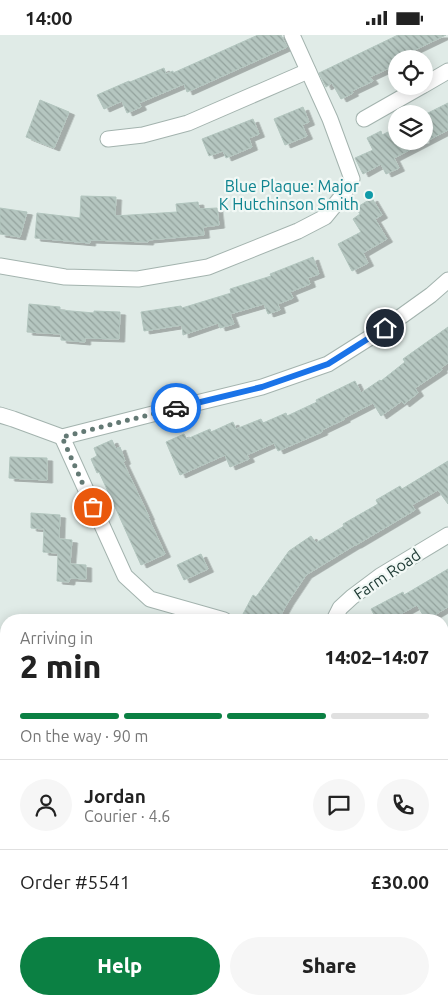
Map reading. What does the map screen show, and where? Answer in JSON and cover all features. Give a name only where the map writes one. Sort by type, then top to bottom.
[{"type":"street","points":[[0,266],[65,277],[138,279],[208,267],[298,231],[325,217],[343,195],[352,179],[330,119],[292,35]]},
{"type":"street","points":[[108,139],[143,135],[188,123],[308,71]]},
{"type":"street","points":[[433,80],[448,71]]},
{"type":"street","points":[[364,119],[407,95]]},
{"type":"street","points":[[0,415],[62,437],[262,387],[328,364],[385,328],[431,295],[448,280]]},
{"type":"street","points":[[62,437],[124,576],[150,599],[199,614]]},
{"type":"street","name":"Farm Road","points":[[337,614],[340,608],[352,597],[380,576],[448,535]]},
{"type":"building","points":[[258,35],[281,35],[287,47],[187,92],[184,84],[139,103],[141,107],[127,113],[122,101],[104,109],[97,95],[164,68],[166,74],[173,71],[173,73]]},
{"type":"building","points":[[398,35],[446,35],[415,50],[388,50],[388,69],[370,77],[373,81],[352,91],[353,93],[341,99],[332,83],[326,87],[319,73]]},
{"type":"building","points":[[40,100],[69,112],[54,148],[26,137]]},
{"type":"building","points":[[448,103],[448,130],[433,138],[433,110]]},
{"type":"building","points":[[303,107],[309,122],[302,125],[307,136],[285,145],[274,119]]},
{"type":"building","points":[[253,119],[259,134],[249,138],[252,147],[226,158],[223,151],[209,156],[202,139]]},
{"type":"building","points":[[381,131],[382,135],[388,132],[388,150],[409,150],[394,158],[399,168],[386,174],[381,164],[363,174],[355,158],[373,150],[367,138]]},
{"type":"building","points":[[81,196],[116,197],[115,216],[177,212],[176,204],[198,202],[199,209],[217,208],[219,225],[203,227],[204,235],[148,240],[148,242],[90,240],[90,243],[35,238],[37,213],[80,218]]},
{"type":"building","points":[[372,198],[382,215],[375,219],[387,239],[363,253],[368,263],[352,271],[338,244],[361,232],[353,219],[360,214],[356,208]]},
{"type":"building","points":[[0,208],[27,212],[20,237],[0,234]]},
{"type":"building","points":[[313,257],[319,274],[308,278],[310,284],[290,292],[293,298],[278,304],[280,310],[268,314],[264,304],[230,314],[234,324],[220,328],[218,323],[183,335],[182,325],[144,331],[141,312],[181,306],[182,308],[231,293],[230,289],[271,276],[270,274]]},
{"type":"building","points":[[29,304],[60,307],[60,310],[94,313],[94,311],[120,312],[119,339],[85,338],[85,342],[61,340],[61,334],[27,332]]},
{"type":"building","points":[[448,327],[448,363],[441,368],[442,370],[415,388],[418,393],[404,404],[402,401],[381,416],[373,403],[322,430],[322,432],[278,451],[274,443],[247,455],[249,459],[230,467],[225,455],[180,475],[166,442],[184,434],[187,439],[210,429],[211,432],[233,422],[236,429],[261,419],[263,423],[286,413],[287,416],[355,381],[361,393],[381,381],[405,362],[403,359]]},
{"type":"building","points":[[112,440],[116,449],[120,447],[125,461],[123,462],[165,554],[141,565],[99,472],[97,473],[91,459],[97,456],[94,448]]},
{"type":"building","points":[[10,457],[47,458],[47,480],[9,478]]},
{"type":"building","points":[[448,461],[448,504],[438,490],[412,505],[415,510],[306,575],[281,614],[243,614],[253,595],[256,597],[289,551],[311,536],[316,543],[344,526],[343,524],[378,504],[376,500],[400,486],[402,489]]},
{"type":"building","points":[[31,513],[60,515],[59,539],[72,540],[70,564],[86,565],[86,579],[70,578],[69,582],[57,581],[58,553],[43,552],[44,529],[31,528]]},
{"type":"building","points":[[201,554],[208,569],[184,580],[177,565]]},
{"type":"building","points":[[448,569],[448,607],[436,614],[422,614],[417,605],[401,614],[374,614],[371,609],[403,592],[404,595]]},
{"type":"way so far","points":[[93,507],[62,437],[176,408]]},
{"type":"place","name":"Blue Plaque: Major K Hutchinson Smith","points":[[369,195]]},
{"type":"route","points":[[176,408],[262,387],[328,364],[385,328]]}]
